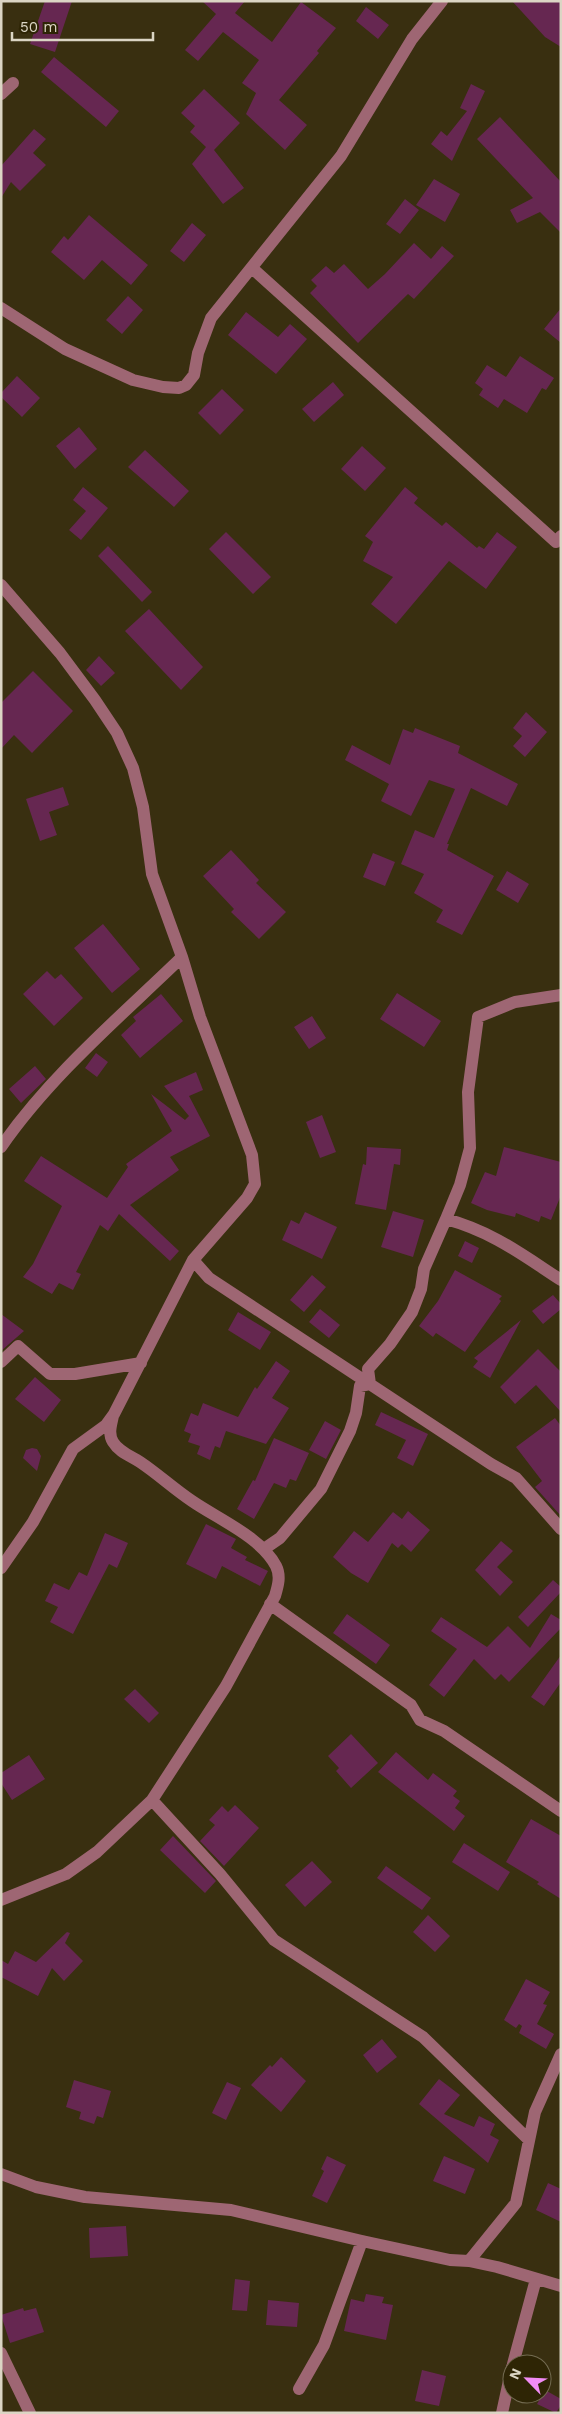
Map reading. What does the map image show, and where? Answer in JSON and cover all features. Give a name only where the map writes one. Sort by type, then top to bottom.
[{"type":"street","points":[[1,308],[66,350],[133,380],[164,387],[179,388],[192,380],[198,353],[211,318],[341,156],[412,39],[442,1]]},
{"type":"street","points":[[1,94],[13,83]]},
{"type":"street","points":[[252,268],[556,542],[561,536]]},
{"type":"street","points":[[1,586],[60,653],[117,733],[137,781],[152,874],[182,957],[200,1017],[252,1155],[255,1184],[247,1198],[193,1260],[114,1414],[106,1425],[74,1449],[33,1522],[1,1568]]},
{"type":"street","points":[[1,1147],[13,1130],[74,1060],[182,957]]},
{"type":"street","points":[[370,1384],[368,1369],[390,1344],[412,1312],[421,1289],[424,1269],[460,1185],[470,1148],[468,1092],[478,1017],[515,1002],[561,995]]},
{"type":"street","points":[[446,1219],[487,1233],[561,1280]]},
{"type":"street","points":[[193,1260],[210,1278],[491,1464],[516,1478],[561,1528]]},
{"type":"street","points":[[1,1362],[18,1346],[50,1374],[75,1374],[141,1363]]},
{"type":"street","points":[[264,1549],[280,1538],[321,1489],[350,1431],[356,1414],[360,1386],[370,1384]]},
{"type":"street","points":[[1,1900],[66,1874],[97,1852],[152,1800],[226,1686],[275,1596],[279,1576],[277,1568],[264,1549],[194,1502],[141,1462],[118,1449],[112,1441],[110,1427],[114,1414]]},
{"type":"street","points":[[270,1604],[411,1704],[420,1720],[444,1731],[561,1811]]},
{"type":"street","points":[[152,1800],[220,1874],[274,1940],[423,2037],[529,2140]]},
{"type":"street","points":[[469,2261],[516,2203],[535,2112],[561,2054]]},
{"type":"street","points":[[1,2174],[36,2187],[85,2197],[231,2210],[450,2260],[469,2261],[561,2286]]},
{"type":"street","points":[[300,2389],[324,2345],[362,2241]]},
{"type":"street","points":[[515,2354],[536,2279]]},
{"type":"street","points":[[1,2353],[30,2413]]},
{"type":"building","points":[[45,1],[72,1],[55,52],[30,44]]},
{"type":"building","points":[[202,1],[245,1],[235,13],[272,42],[301,2],[336,28],[317,51],[319,53],[279,100],[307,125],[285,150],[246,114],[256,93],[242,83],[259,60],[223,32],[198,61],[185,50],[216,14]]},
{"type":"building","points":[[512,1],[561,1],[561,47],[545,37]]},
{"type":"building","points":[[366,7],[389,25],[378,39],[356,21]]},
{"type":"building","points":[[54,57],[119,111],[106,127],[41,72]]},
{"type":"building","points":[[471,84],[485,91],[452,161],[431,144],[441,131],[447,136],[467,111],[460,108]]},
{"type":"building","points":[[204,89],[240,123],[214,150],[244,188],[223,204],[192,164],[206,147],[190,132],[195,126],[181,113]]},
{"type":"building","points":[[500,117],[561,182],[561,233],[540,212],[517,223],[510,210],[533,198],[477,139]]},
{"type":"building","points":[[34,129],[46,139],[33,153],[46,165],[20,191],[11,182],[1,198],[1,166]]},
{"type":"building","points":[[434,179],[460,194],[445,222],[416,205]]},
{"type":"building","points":[[405,199],[419,210],[400,234],[386,224]]},
{"type":"building","points":[[89,215],[148,265],[131,285],[102,260],[84,280],[51,252],[64,236],[68,240]]},
{"type":"building","points":[[192,223],[206,235],[184,262],[170,251]]},
{"type":"building","points":[[414,243],[431,259],[442,246],[454,256],[414,299],[408,294],[358,343],[310,293],[317,286],[311,280],[326,266],[334,273],[344,264],[368,289]]},
{"type":"building","points":[[128,296],[143,310],[122,334],[106,320]]},
{"type":"building","points":[[561,308],[561,343],[544,329]]},
{"type":"building","points":[[246,312],[278,337],[290,324],[307,339],[276,374],[228,335]]},
{"type":"building","points":[[520,356],[554,378],[546,390],[542,388],[527,413],[504,399],[498,408],[479,395],[483,389],[475,383],[487,365],[506,377]]},
{"type":"building","points":[[17,376],[40,398],[22,417],[1,397],[1,393]]},
{"type":"building","points":[[333,382],[344,395],[314,422],[302,409]]},
{"type":"building","points":[[222,389],[244,410],[220,435],[198,413]]},
{"type":"building","points":[[79,427],[97,449],[75,469],[56,446]]},
{"type":"building","points":[[362,446],[386,468],[365,491],[341,469]]},
{"type":"building","points":[[145,450],[189,491],[174,507],[128,467]]},
{"type":"building","points":[[83,487],[108,508],[81,540],[69,530],[86,511],[73,500]]},
{"type":"building","points":[[405,487],[418,498],[414,503],[442,526],[446,522],[477,548],[479,546],[484,549],[497,532],[517,547],[486,589],[449,561],[396,624],[371,604],[393,577],[363,561],[373,542],[365,536]]},
{"type":"building","points":[[226,532],[271,577],[253,594],[209,549]]},
{"type":"building","points":[[108,546],[152,592],[142,602],[98,556]]},
{"type":"building","points":[[149,609],[203,667],[181,690],[125,631]]},
{"type":"building","points":[[99,656],[115,673],[101,686],[86,670]]},
{"type":"building","points":[[33,671],[73,711],[32,753],[14,735],[1,749],[1,703]]},
{"type":"building","points":[[526,712],[547,732],[525,757],[513,746],[522,736],[513,728]]},
{"type":"building","points":[[415,728],[460,746],[458,753],[518,784],[507,806],[471,788],[447,844],[449,844],[447,850],[494,876],[462,935],[436,922],[443,910],[414,893],[424,874],[401,864],[415,830],[434,838],[455,789],[429,780],[411,816],[381,801],[389,784],[345,760],[352,745],[390,765],[403,729],[413,733]]},
{"type":"building","points":[[63,787],[69,805],[49,812],[57,835],[40,841],[26,799]]},
{"type":"building","points":[[231,850],[259,880],[256,883],[286,912],[259,939],[231,912],[234,909],[203,876]]},
{"type":"building","points":[[373,853],[395,862],[385,886],[363,877]]},
{"type":"building","points":[[507,871],[529,884],[518,903],[496,890]]},
{"type":"building","points":[[103,924],[140,969],[112,993],[74,948]]},
{"type":"building","points":[[47,971],[55,979],[61,974],[83,998],[54,1026],[23,994]]},
{"type":"building","points":[[397,993],[441,1021],[424,1047],[380,1019]]},
{"type":"building","points":[[161,994],[183,1021],[140,1058],[121,1035],[136,1021],[133,1017]]},
{"type":"building","points":[[312,1016],[326,1038],[309,1049],[294,1027]]},
{"type":"building","points":[[96,1053],[108,1062],[97,1077],[85,1068]]},
{"type":"building","points":[[35,1066],[46,1079],[21,1103],[9,1089]]},
{"type":"building","points":[[196,1072],[203,1090],[189,1096],[210,1136],[170,1157],[179,1170],[130,1205],[179,1251],[170,1261],[119,1214],[108,1231],[100,1225],[76,1272],[81,1274],[73,1290],[59,1283],[52,1294],[23,1277],[33,1264],[62,1206],[24,1181],[41,1156],[107,1198],[128,1167],[126,1164],[172,1131],[151,1094],[185,1120],[189,1116],[164,1086]]},
{"type":"building","points":[[322,1115],[336,1152],[320,1158],[306,1122]]},
{"type":"building","points":[[367,1147],[401,1149],[400,1165],[394,1164],[386,1210],[355,1204],[363,1164],[366,1165]]},
{"type":"building","points":[[504,1147],[561,1162],[561,1195],[551,1220],[541,1216],[539,1222],[516,1213],[515,1217],[487,1210],[471,1203],[485,1172],[496,1176]]},
{"type":"building","points":[[393,1211],[424,1220],[413,1257],[381,1247]]},
{"type":"building","points":[[305,1212],[337,1227],[322,1259],[282,1240],[291,1220],[299,1224]]},
{"type":"building","points":[[465,1241],[479,1248],[472,1263],[458,1256]]},
{"type":"building","points":[[455,1270],[502,1296],[499,1299],[501,1301],[465,1352],[436,1333],[433,1337],[419,1326],[438,1301]]},
{"type":"building","points":[[312,1275],[326,1287],[304,1312],[290,1300]]},
{"type":"building","points":[[553,1295],[561,1304],[561,1309],[543,1324],[532,1311]]},
{"type":"building","points":[[320,1309],[340,1325],[329,1338],[309,1322]]},
{"type":"building","points":[[238,1312],[271,1332],[260,1350],[228,1330]]},
{"type":"building","points":[[1,1314],[24,1331],[1,1351]]},
{"type":"building","points":[[521,1320],[490,1378],[473,1367],[478,1361],[474,1358]]},
{"type":"building","points":[[538,1349],[561,1372],[561,1412],[536,1385],[515,1404],[500,1387]]},
{"type":"building","points":[[276,1361],[290,1371],[272,1398],[289,1408],[266,1444],[226,1431],[220,1448],[215,1446],[210,1460],[197,1454],[200,1446],[188,1442],[191,1434],[184,1431],[191,1413],[198,1416],[203,1403],[238,1417],[255,1387],[257,1389]]},
{"type":"building","points":[[35,1377],[61,1400],[44,1422],[15,1399]]},
{"type":"building","points":[[381,1412],[428,1434],[413,1466],[397,1458],[406,1440],[375,1425]]},
{"type":"building","points":[[555,1418],[561,1426],[561,1516],[535,1487],[542,1481],[516,1447]]},
{"type":"building","points":[[325,1421],[341,1430],[326,1459],[309,1450]]},
{"type":"building","points":[[274,1438],[309,1453],[296,1481],[290,1479],[286,1488],[274,1483],[254,1519],[237,1509],[253,1480],[255,1481]]},
{"type":"building","points":[[37,1449],[41,1456],[37,1471],[23,1458],[26,1450]]},
{"type":"building","points":[[408,1511],[430,1530],[411,1552],[402,1544],[398,1548],[392,1543],[368,1583],[351,1573],[333,1557],[354,1531],[368,1542],[393,1512],[402,1519]]},
{"type":"building","points":[[206,1524],[236,1539],[231,1548],[247,1557],[245,1560],[268,1571],[260,1586],[222,1566],[216,1579],[186,1564]]},
{"type":"building","points":[[105,1533],[128,1543],[117,1568],[109,1564],[73,1634],[50,1622],[58,1607],[45,1601],[54,1583],[69,1590],[79,1572],[87,1576]]},
{"type":"building","points":[[501,1541],[513,1551],[497,1567],[513,1582],[500,1596],[475,1570]]},
{"type":"building","points":[[553,1580],[561,1587],[561,1592],[528,1627],[518,1617]]},
{"type":"building","points":[[347,1614],[390,1645],[376,1664],[333,1633]]},
{"type":"building","points":[[551,1614],[561,1620],[561,1628],[509,1682],[501,1674],[495,1680],[474,1659],[444,1697],[429,1685],[457,1649],[431,1631],[441,1617],[487,1647],[508,1626],[530,1648]]},
{"type":"building","points":[[561,1655],[561,1682],[544,1706],[531,1697]]},
{"type":"building","points":[[135,1689],[159,1713],[149,1723],[124,1699]]},
{"type":"building","points":[[351,1734],[378,1763],[351,1788],[336,1771],[339,1768],[328,1756]]},
{"type":"building","points":[[396,1752],[428,1780],[433,1773],[457,1791],[453,1796],[460,1801],[455,1808],[465,1816],[454,1831],[378,1772]]},
{"type":"building","points":[[29,1755],[45,1779],[12,1800],[1,1783],[1,1773]]},
{"type":"building","points":[[235,1805],[259,1828],[224,1866],[200,1841],[215,1825],[209,1820],[222,1806],[228,1812]]},
{"type":"building","points":[[531,1819],[561,1836],[561,1899],[537,1884],[539,1882],[506,1862]]},
{"type":"building","points":[[173,1836],[216,1881],[205,1893],[160,1850]]},
{"type":"building","points":[[464,1843],[510,1872],[498,1891],[452,1862]]},
{"type":"building","points":[[312,1861],[332,1882],[305,1907],[285,1885]]},
{"type":"building","points":[[386,1866],[431,1898],[422,1910],[377,1878]]},
{"type":"building","points":[[428,1915],[450,1936],[435,1952],[413,1932]]},
{"type":"building","points":[[67,1932],[70,1933],[65,1943],[83,1961],[64,1981],[52,1968],[38,1996],[1,1977],[1,1960],[8,1964],[15,1951],[36,1962]]},
{"type":"building","points":[[526,1979],[550,1992],[543,2004],[547,2005],[537,2024],[554,2034],[546,2049],[519,2033],[522,2026],[519,2024],[516,2028],[504,2020]]},
{"type":"building","points":[[382,2039],[397,2057],[377,2073],[363,2055]]},
{"type":"building","points":[[281,2057],[306,2081],[281,2112],[251,2085],[270,2065],[272,2067]]},
{"type":"building","points":[[439,2079],[460,2095],[444,2114],[474,2127],[479,2116],[495,2124],[490,2135],[499,2140],[488,2163],[419,2104]]},
{"type":"building","points":[[74,2080],[111,2091],[103,2118],[97,2116],[94,2124],[79,2119],[81,2112],[66,2107]]},
{"type":"building","points":[[227,2082],[241,2088],[226,2120],[212,2113]]},
{"type":"building","points":[[327,2156],[346,2165],[327,2203],[312,2196],[324,2171],[321,2169]]},
{"type":"building","points":[[444,2156],[475,2169],[465,2194],[433,2181]]},
{"type":"building","points":[[548,2183],[561,2189],[561,2222],[536,2210]]},
{"type":"building","points":[[126,2226],[128,2256],[90,2258],[89,2228]]},
{"type":"building","points":[[235,2279],[250,2281],[247,2311],[232,2310]]},
{"type":"building","points":[[366,2294],[384,2297],[382,2303],[393,2305],[386,2340],[344,2331],[351,2299],[364,2302]]},
{"type":"building","points":[[268,2300],[299,2303],[297,2327],[266,2325]]},
{"type":"building","points":[[23,2308],[24,2311],[36,2308],[44,2332],[10,2343],[1,2315]]},
{"type":"building","points":[[422,2370],[446,2376],[439,2406],[415,2401]]},
{"type":"building","points":[[552,2394],[561,2399],[561,2405],[556,2413],[537,2404],[552,2404]]}]
